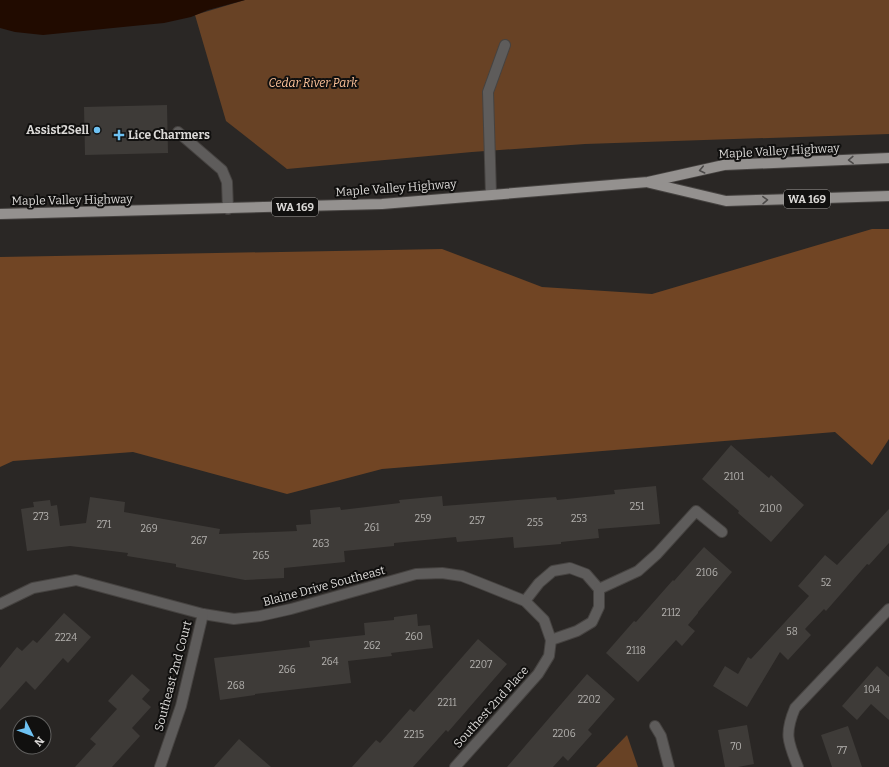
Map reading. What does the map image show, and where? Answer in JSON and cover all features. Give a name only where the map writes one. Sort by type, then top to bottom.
[{"type":"main road","name":"Maple Valley Highway","points":[[0,214],[382,204],[648,182],[724,165],[889,158]]},
{"type":"main road","name":"Maple Valley Highway","points":[[648,182],[726,201],[889,196]]},
{"type":"street","points":[[491,195],[488,92],[505,45]]},
{"type":"street","points":[[178,132],[222,170],[227,182],[228,209]]},
{"type":"street","points":[[599,589],[638,571],[657,554],[696,511],[722,532]]},
{"type":"street","points":[[525,601],[539,583],[554,571],[570,568],[586,574],[599,589],[599,607],[592,622],[577,631],[551,640]]},
{"type":"street","name":"Blaine Drive Southeast","points":[[0,604],[33,588],[76,580],[203,614],[234,619],[260,616],[291,609],[416,574],[442,572],[462,576],[525,601],[544,620],[551,640]]},
{"type":"street","points":[[798,767],[789,742],[788,732],[790,720],[795,708],[889,610]]},
{"type":"street","name":"Southeast 2nd Court","points":[[160,767],[181,706],[203,614]]},
{"type":"street","name":"Southest 2nd Place","points":[[455,767],[538,674],[549,656],[551,640]]},
{"type":"street","points":[[655,726],[661,736],[669,767]]},
{"type":"green space","name":"Cedar River Park","points":[[245,0],[889,0],[889,134],[585,144],[472,152],[287,169],[226,121],[195,15]]},
{"type":"green space","points":[[627,735],[638,767],[596,767]]},
{"type":"shaded area","points":[[0,0],[245,0],[208,10],[191,17],[164,23],[43,35],[15,32],[0,28]]},
{"type":"shaded area","points":[[872,229],[889,229],[889,439],[872,465],[835,432],[382,469],[287,494],[133,452],[13,461],[0,467],[0,257],[442,249],[542,287],[652,294]]},
{"type":"building","points":[[167,105],[168,153],[85,155],[84,107]]},
{"type":"building","points":[[731,445],[769,478],[771,475],[804,505],[771,542],[738,513],[739,511],[702,479]]},
{"type":"building","points":[[656,486],[660,524],[598,529],[599,538],[561,542],[561,544],[514,548],[513,537],[457,542],[456,537],[394,543],[394,546],[344,551],[345,562],[284,568],[284,578],[245,580],[176,567],[176,564],[127,556],[128,553],[70,546],[27,551],[21,509],[34,507],[33,502],[50,500],[51,506],[57,505],[60,526],[86,523],[90,497],[125,502],[124,512],[220,529],[219,534],[297,531],[296,525],[311,524],[310,510],[340,507],[341,510],[400,503],[399,500],[442,496],[443,506],[556,497],[557,500],[615,494],[614,490]]},
{"type":"building","points":[[889,509],[889,543],[869,565],[867,564],[826,611],[824,609],[805,629],[811,635],[788,660],[780,652],[747,707],[713,686],[725,666],[738,674],[748,657],[751,659],[809,596],[798,586],[825,555],[837,565]]},
{"type":"building","points":[[704,547],[732,572],[688,625],[695,631],[682,646],[676,640],[638,682],[606,653]]},
{"type":"building","points":[[64,613],[91,637],[68,663],[63,658],[35,690],[26,681],[0,710],[0,668],[17,647],[22,651],[33,640],[37,643]]},
{"type":"building","points":[[417,614],[418,626],[430,625],[433,648],[391,653],[392,656],[348,661],[351,683],[255,694],[220,700],[214,658],[310,647],[309,641],[365,635],[364,623],[394,620],[394,617]]},
{"type":"building","points":[[478,639],[507,664],[448,732],[446,730],[413,767],[352,767],[376,740],[380,743],[410,709],[414,712]]},
{"type":"building","points":[[877,666],[889,677],[889,720],[871,704],[857,720],[842,706]]},
{"type":"building","points":[[132,674],[150,690],[142,699],[151,707],[132,728],[140,736],[112,767],[75,767],[96,744],[90,739],[117,709],[108,701]]},
{"type":"building","points":[[587,674],[615,699],[588,730],[592,734],[568,761],[563,756],[553,767],[507,767]]},
{"type":"building","points":[[747,725],[754,764],[738,767],[725,767],[718,730]]},
{"type":"building","points":[[848,726],[862,767],[832,767],[821,735]]},
{"type":"building","points":[[239,739],[271,767],[214,767]]},
{"type":"place","name":"Assist2Sell","points":[[97,130]]},
{"type":"place","name":"Lice Charmers","points":[[119,135]]}]
